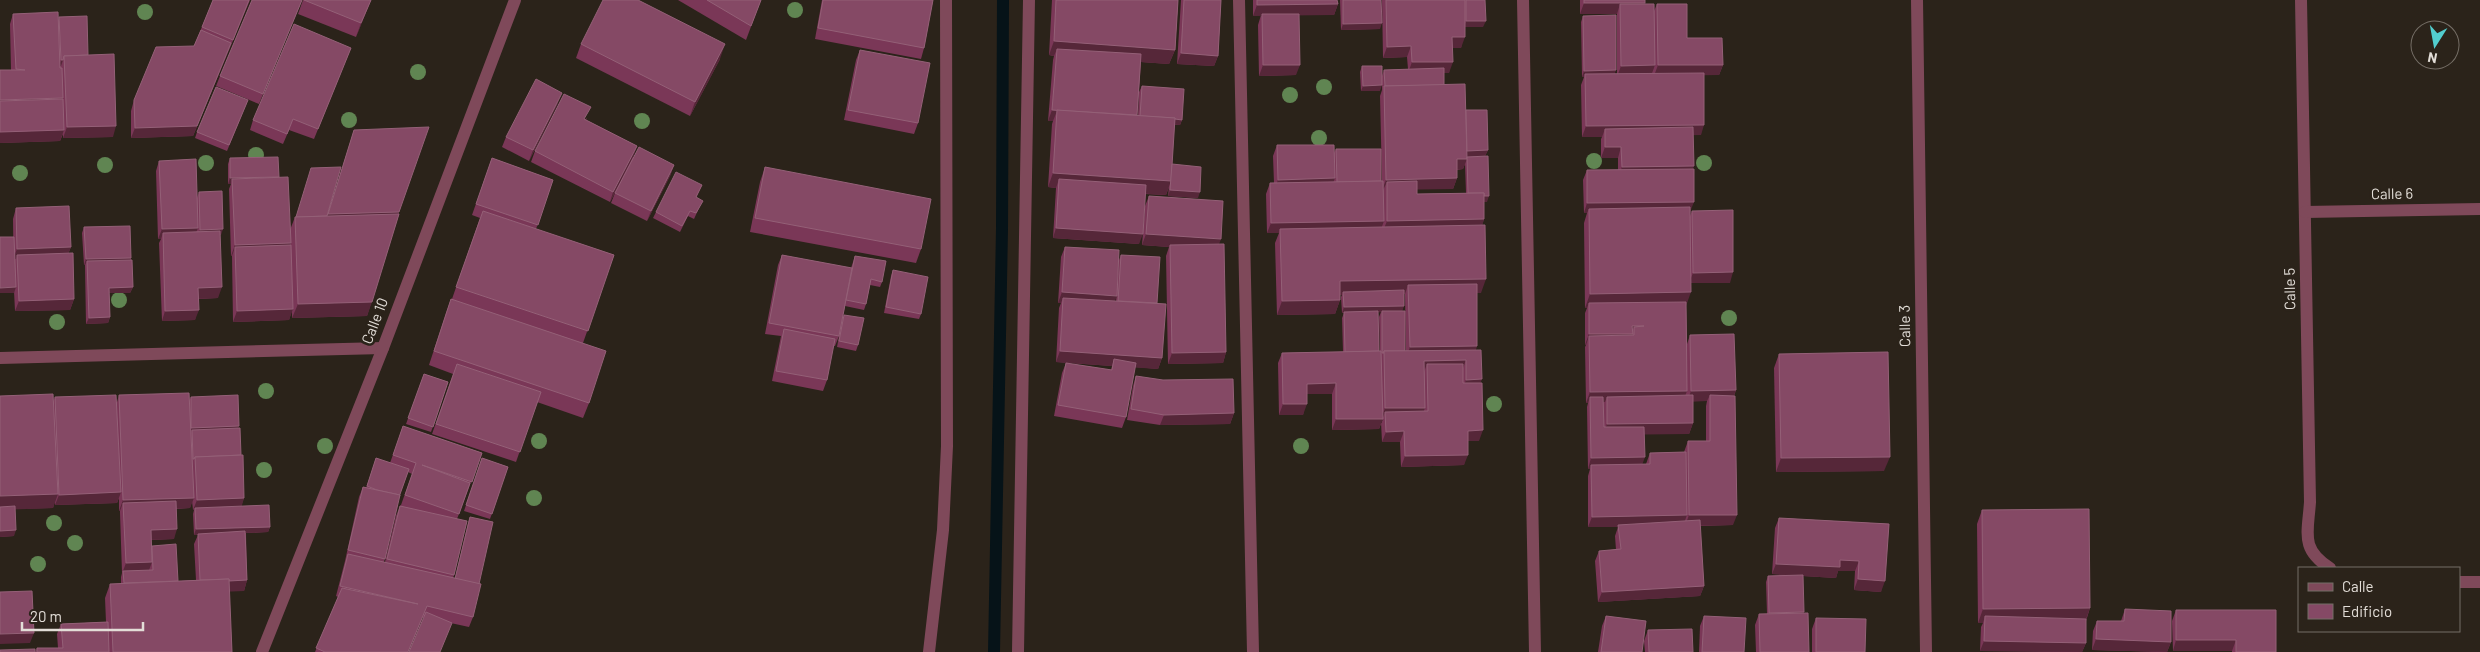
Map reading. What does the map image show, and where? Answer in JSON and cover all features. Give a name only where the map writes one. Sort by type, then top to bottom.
[{"type":"street","name":"Calle 10","points":[[262,652],[516,0]]},
{"type":"street","points":[[929,652],[943,530],[946,446],[946,0]]},
{"type":"street","points":[[1018,652],[1029,0]]},
{"type":"street","points":[[1239,0],[1253,652]]},
{"type":"street","points":[[1523,0],[1535,652]]},
{"type":"street","name":"Calle 3","points":[[1917,0],[1926,652]]},
{"type":"street","name":"Calle 5","points":[[2301,0],[2310,502],[2307,545],[2318,560],[2328,567]]},
{"type":"street","name":"Calle 6","points":[[2305,212],[2480,209]]},
{"type":"street","points":[[0,358],[382,348]]},
{"type":"street","points":[[2460,582],[2480,582]]},
{"type":"building","points":[[213,0],[249,0],[233,40],[202,27]]},
{"type":"building","points":[[252,0],[302,0],[263,94],[220,76]]},
{"type":"building","points":[[304,0],[371,0],[361,23]]},
{"type":"building","points":[[603,0],[638,0],[725,44],[695,102],[581,44]]},
{"type":"building","points":[[707,0],[761,0],[751,26]]},
{"type":"building","points":[[823,0],[933,0],[924,48],[818,28]]},
{"type":"building","points":[[1056,0],[1178,0],[1175,50],[1054,41]]},
{"type":"building","points":[[1184,0],[1221,0],[1218,56],[1181,53]]},
{"type":"building","points":[[1257,0],[1337,0],[1338,4],[1257,5]]},
{"type":"building","points":[[1343,0],[1381,0],[1382,23],[1343,24]]},
{"type":"building","points":[[1386,0],[1465,0],[1465,37],[1452,37],[1453,62],[1412,62],[1411,46],[1387,47]]},
{"type":"building","points":[[1466,0],[1485,0],[1486,21],[1466,21]]},
{"type":"building","points":[[1584,0],[1645,0],[1645,3],[1584,3]]},
{"type":"building","points":[[1620,4],[1654,4],[1655,65],[1621,66]]},
{"type":"building","points":[[1657,4],[1687,4],[1687,38],[1722,38],[1723,65],[1658,65]]},
{"type":"building","points":[[58,12],[63,98],[0,100],[0,70],[25,70],[16,69],[13,14]]},
{"type":"building","points":[[1262,14],[1299,14],[1300,65],[1263,65]]},
{"type":"building","points":[[1616,15],[1616,70],[1584,71],[1583,16]]},
{"type":"building","points":[[87,16],[88,55],[64,56],[63,60],[61,60],[59,17]]},
{"type":"building","points":[[294,24],[351,48],[318,129],[293,119],[287,134],[253,120]]},
{"type":"building","points":[[201,30],[231,43],[197,126],[135,128],[134,100],[156,47],[194,46]]},
{"type":"building","points":[[1057,49],[1141,54],[1137,115],[1052,110]]},
{"type":"building","points":[[860,50],[930,63],[918,123],[848,110]]},
{"type":"building","points":[[114,54],[116,126],[67,127],[64,56]]},
{"type":"building","points":[[1362,66],[1382,66],[1382,85],[1363,86]]},
{"type":"building","points":[[1444,68],[1444,85],[1385,86],[1384,70]]},
{"type":"building","points":[[1704,73],[1704,125],[1586,126],[1585,74]]},
{"type":"building","points":[[536,79],[562,93],[533,150],[506,137]]},
{"type":"building","points":[[1465,84],[1467,159],[1457,159],[1457,178],[1386,180],[1384,86]]},
{"type":"building","points":[[1142,86],[1184,89],[1182,120],[1140,116]]},
{"type":"building","points":[[216,87],[248,100],[229,145],[197,132]]},
{"type":"building","points":[[564,94],[591,107],[584,119],[637,146],[613,192],[535,151]]},
{"type":"building","points":[[63,99],[64,130],[0,132],[0,101]]},
{"type":"building","points":[[1057,110],[1175,118],[1171,181],[1053,173]]},
{"type":"building","points":[[1466,110],[1487,110],[1488,150],[1467,151]]},
{"type":"building","points":[[429,127],[399,212],[328,214],[354,130]]},
{"type":"building","points":[[1693,127],[1694,166],[1622,167],[1621,147],[1605,147],[1605,129]]},
{"type":"building","points":[[1277,145],[1334,145],[1335,178],[1278,180]]},
{"type":"building","points":[[639,147],[674,165],[651,211],[615,193]]},
{"type":"building","points":[[1336,149],[1381,149],[1381,181],[1337,182]]},
{"type":"building","points":[[1488,156],[1489,196],[1484,196],[1484,193],[1468,193],[1467,157]]},
{"type":"building","points":[[278,157],[279,177],[230,178],[230,158]]},
{"type":"building","points":[[492,158],[553,180],[538,225],[476,204]]},
{"type":"building","points":[[196,159],[198,228],[162,229],[159,161]]},
{"type":"building","points":[[1172,164],[1201,167],[1200,192],[1170,190]]},
{"type":"building","points":[[341,167],[327,216],[296,217],[311,168]]},
{"type":"building","points":[[765,167],[931,199],[921,249],[755,218]]},
{"type":"building","points":[[1694,169],[1694,202],[1587,203],[1587,170]]},
{"type":"building","points":[[676,172],[702,185],[696,197],[703,201],[696,213],[690,211],[682,226],[656,212]]},
{"type":"building","points":[[288,177],[291,243],[235,245],[232,179]]},
{"type":"building","points":[[1059,179],[1146,185],[1143,234],[1056,228]]},
{"type":"building","points":[[1383,181],[1384,221],[1271,223],[1270,183]]},
{"type":"building","points":[[1417,181],[1417,194],[1484,193],[1484,219],[1387,221],[1387,182]]},
{"type":"building","points":[[222,191],[223,229],[200,230],[199,192]]},
{"type":"building","points":[[1149,196],[1223,201],[1221,239],[1146,234]]},
{"type":"building","points":[[69,206],[71,247],[17,249],[16,208]]},
{"type":"building","points":[[1690,207],[1691,292],[1590,294],[1589,209]]},
{"type":"building","points":[[1733,210],[1733,272],[1693,273],[1692,211]]},
{"type":"building","points":[[483,211],[614,255],[588,331],[456,287]]},
{"type":"building","points":[[399,214],[372,302],[298,304],[295,217]]},
{"type":"building","points":[[1485,225],[1486,279],[1340,281],[1340,300],[1282,301],[1280,229]]},
{"type":"building","points":[[130,226],[131,258],[86,259],[84,227]]},
{"type":"building","points":[[220,231],[222,287],[198,288],[199,310],[165,311],[163,233]]},
{"type":"building","points":[[0,237],[14,237],[16,287],[0,288]]},
{"type":"building","points":[[1224,244],[1226,352],[1172,353],[1170,245]]},
{"type":"building","points":[[291,245],[293,309],[237,311],[235,247]]},
{"type":"building","points":[[1065,247],[1119,250],[1117,296],[1062,292]]},
{"type":"building","points":[[73,253],[74,299],[19,301],[17,255]]},
{"type":"building","points":[[782,255],[852,268],[839,336],[769,323]]},
{"type":"building","points":[[1121,255],[1160,257],[1157,303],[1118,301]]},
{"type":"building","points":[[855,256],[886,261],[882,282],[871,279],[866,304],[846,300]]},
{"type":"building","points":[[132,260],[133,287],[109,288],[110,317],[89,318],[87,261]]},
{"type":"building","points":[[893,270],[928,277],[921,314],[886,307]]},
{"type":"building","points":[[1477,284],[1477,346],[1410,347],[1408,285]]},
{"type":"building","points":[[1404,290],[1404,306],[1344,307],[1343,292]]},
{"type":"building","points":[[1063,298],[1166,304],[1162,358],[1060,351]]},
{"type":"building","points":[[451,299],[606,351],[589,403],[434,351]]},
{"type":"building","points":[[1686,302],[1687,391],[1590,392],[1589,336],[1634,335],[1634,327],[1644,326],[1632,326],[1633,334],[1589,334],[1589,303]]},
{"type":"building","points":[[1378,311],[1379,351],[1345,352],[1344,312]]},
{"type":"building","points":[[1382,311],[1405,311],[1405,351],[1384,351],[1382,353]]},
{"type":"building","points":[[844,315],[864,318],[858,345],[839,341]]},
{"type":"building","points":[[784,329],[835,339],[827,380],[776,371]]},
{"type":"building","points":[[1734,334],[1736,390],[1691,391],[1690,335]]},
{"type":"building","points":[[1481,350],[1482,379],[1466,380],[1466,360],[1424,361],[1425,408],[1385,408],[1384,351]]},
{"type":"building","points":[[1381,351],[1383,419],[1336,419],[1336,383],[1307,384],[1307,404],[1283,404],[1282,353]]},
{"type":"building","points":[[1888,352],[1890,457],[1781,458],[1779,354]]},
{"type":"building","points":[[1114,359],[1136,363],[1126,417],[1058,405],[1066,363],[1112,370]]},
{"type":"building","points":[[457,364],[541,392],[520,452],[436,424]]},
{"type":"building","points":[[1427,364],[1463,364],[1463,383],[1482,383],[1483,430],[1468,431],[1468,455],[1405,456],[1404,431],[1386,432],[1385,412],[1428,411]]},
{"type":"building","points":[[424,374],[448,382],[433,427],[408,418]]},
{"type":"building","points":[[1136,376],[1163,380],[1233,379],[1234,413],[1164,415],[1131,409]]},
{"type":"building","points":[[189,393],[194,498],[123,500],[119,395]]},
{"type":"building","points":[[53,394],[58,494],[0,496],[0,396]]},
{"type":"building","points":[[116,395],[121,492],[59,495],[55,397]]},
{"type":"building","points":[[238,395],[239,426],[191,428],[191,397]]},
{"type":"building","points":[[1693,395],[1693,423],[1607,424],[1607,397]]},
{"type":"building","points":[[1710,395],[1735,396],[1737,515],[1689,515],[1688,441],[1710,441]]},
{"type":"building","points":[[1590,397],[1603,397],[1604,427],[1644,427],[1645,457],[1591,458]]},
{"type":"building","points":[[403,426],[482,453],[472,482],[422,465],[470,483],[459,514],[405,495],[416,463],[393,455]]},
{"type":"building","points":[[240,428],[241,455],[195,457],[193,459],[192,430]]},
{"type":"building","points":[[1686,452],[1687,515],[1592,517],[1591,465],[1650,464],[1650,453]]},
{"type":"building","points":[[243,455],[244,498],[197,500],[195,457]]},
{"type":"building","points":[[376,458],[409,469],[400,495],[367,486]]},
{"type":"building","points":[[482,458],[508,467],[492,514],[466,505]]},
{"type":"building","points":[[363,487],[400,495],[385,559],[348,550]]},
{"type":"building","points":[[176,501],[177,529],[151,530],[152,562],[126,563],[123,503]]},
{"type":"building","points":[[269,505],[270,527],[196,529],[195,508]]},
{"type":"building","points":[[15,506],[16,530],[0,531],[0,507]]},
{"type":"building","points":[[400,506],[467,521],[454,575],[387,559]]},
{"type":"building","points":[[2089,509],[2090,608],[1983,609],[1982,510]]},
{"type":"building","points":[[470,517],[493,522],[479,584],[455,579]]},
{"type":"building","points":[[1779,518],[1889,524],[1885,581],[1858,579],[1859,561],[1840,560],[1840,567],[1776,564]]},
{"type":"building","points":[[1700,520],[1704,586],[1602,592],[1599,551],[1621,549],[1618,525]]},
{"type":"building","points":[[245,531],[247,580],[200,580],[198,534]]},
{"type":"building","points":[[176,544],[178,581],[124,583],[123,571],[153,570],[152,546]]},
{"type":"building","points":[[348,554],[481,584],[473,617],[427,606],[408,652],[325,652],[316,648],[342,588],[418,604],[340,586]]},
{"type":"building","points":[[1803,575],[1804,612],[1769,613],[1768,576]]},
{"type":"building","points":[[229,579],[232,652],[113,652],[110,584]]},
{"type":"building","points":[[32,591],[34,633],[0,634],[0,592]]},
{"type":"building","points":[[2125,609],[2171,611],[2171,642],[2096,639],[2097,621],[2124,621]]},
{"type":"building","points":[[2176,610],[2276,610],[2276,652],[2236,652],[2236,640],[2176,640]]},
{"type":"building","points":[[426,612],[452,623],[440,652],[409,652]]},
{"type":"building","points":[[1808,613],[1809,652],[1760,652],[1759,614]]},
{"type":"building","points":[[1606,616],[1646,621],[1642,652],[1601,652]]},
{"type":"building","points":[[1704,616],[1746,618],[1744,652],[1702,652]]},
{"type":"building","points":[[1985,616],[2086,619],[2086,643],[1984,641]]},
{"type":"building","points":[[1816,618],[1866,619],[1865,652],[1816,652]]},
{"type":"building","points":[[108,622],[109,652],[37,652],[37,648],[63,648],[61,624]]},
{"type":"building","points":[[1692,629],[1693,652],[1649,652],[1648,630]]},
{"type":"building","points":[[35,649],[35,652],[0,652],[0,650]]},
{"type":"waterway","points":[[994,652],[1002,229],[1003,0]]}]
